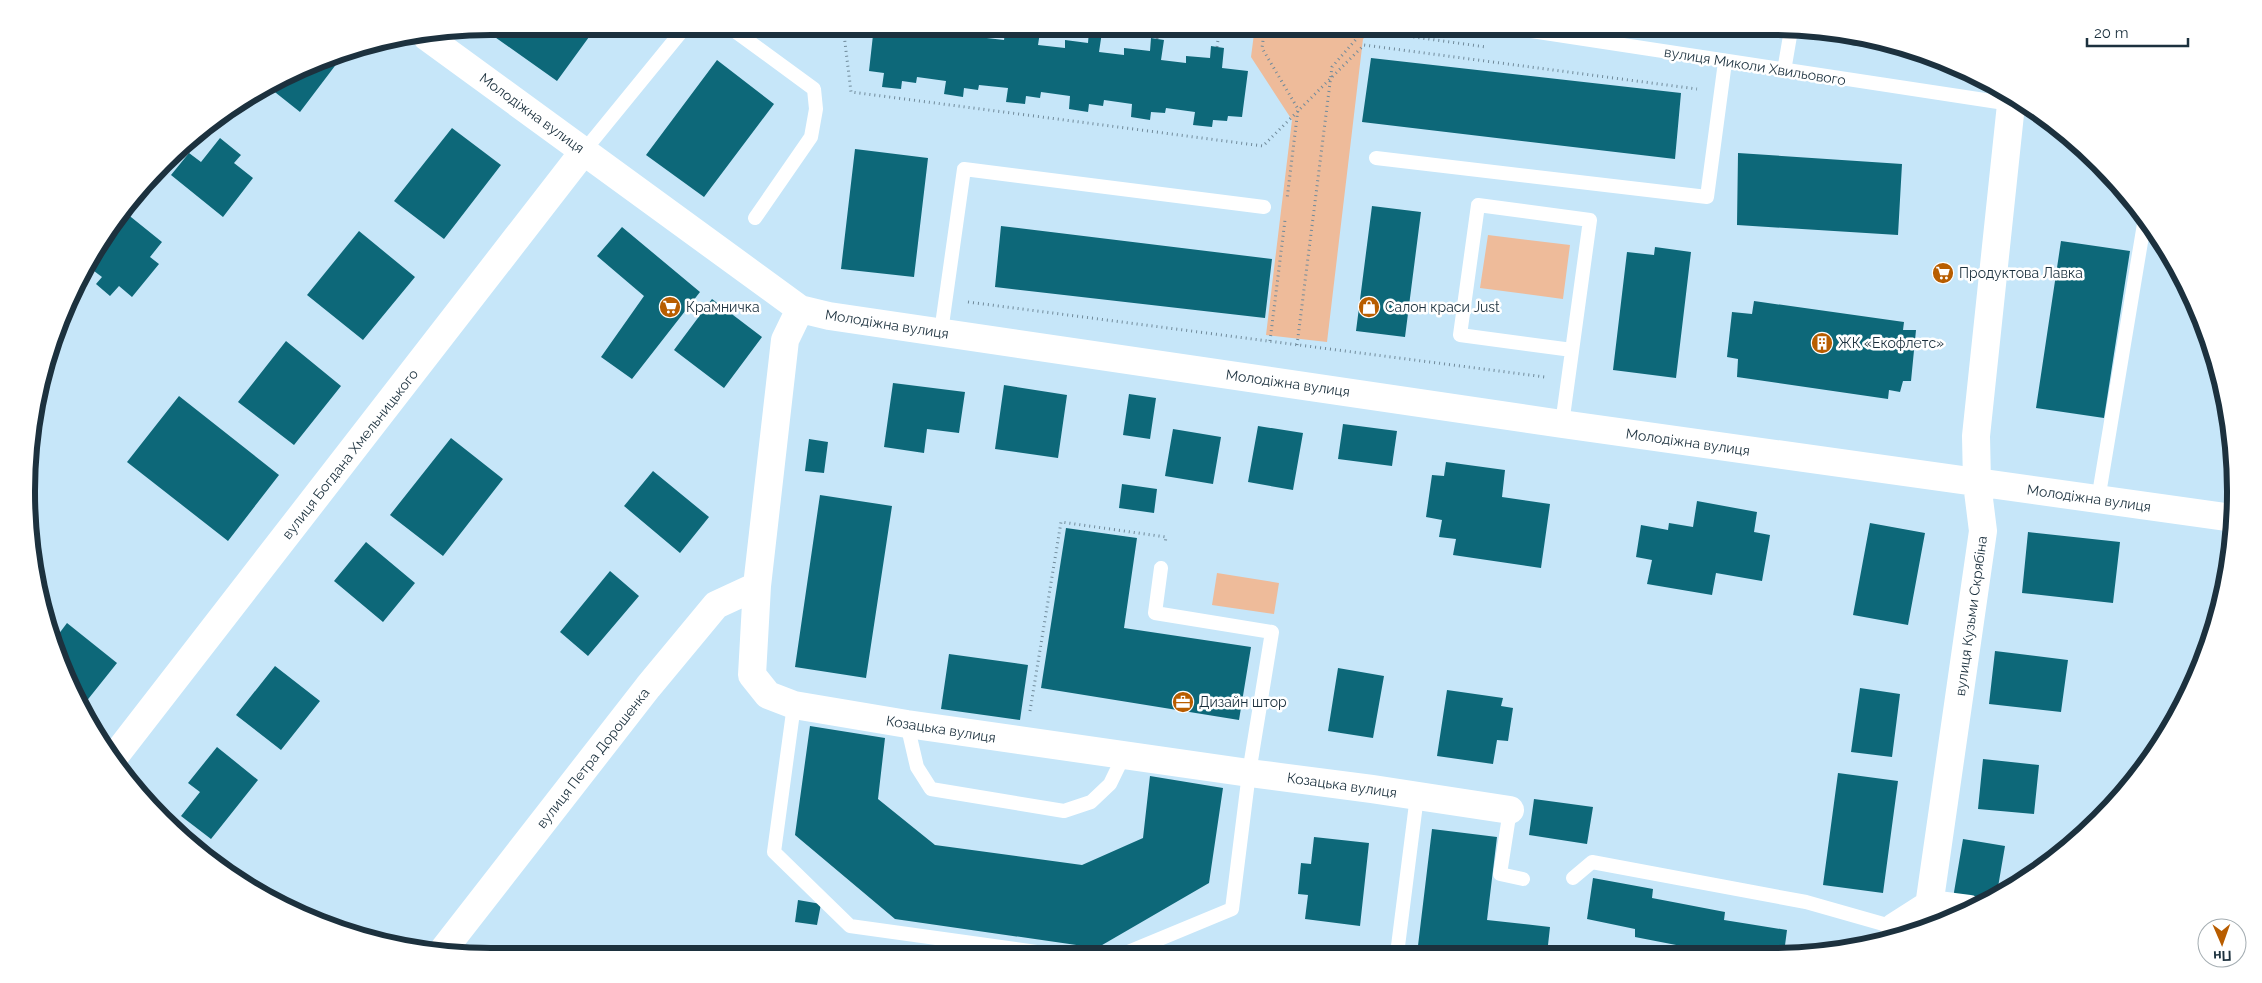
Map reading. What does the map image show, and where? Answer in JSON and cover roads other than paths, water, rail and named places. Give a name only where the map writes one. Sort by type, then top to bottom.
[{"type":"street","name":"Молодіжна вулиця","points":[[430,39],[800,309],[829,316],[1562,424],[2226,517]]},
{"type":"street","name":"вулиця Кузьми Скрябіна","points":[[1928,916],[1984,531],[1977,483],[1976,436],[2011,103]]},
{"type":"street","name":"вулиця Богдана Хмельницького","points":[[118,753],[584,151]]},
{"type":"street","name":"Козацька вулиця","points":[[800,309],[785,340],[757,586],[752,675],[768,695],[794,705],[907,724],[1510,810]]},
{"type":"street","name":"вулиця Петра Дорошенка","points":[[447,945],[648,688],[716,605],[757,586]]},
{"type":"street","points":[[1894,927],[1928,916],[1945,913]]},
{"type":"lane","points":[[584,151],[679,35]]},
{"type":"lane","points":[[740,35],[814,88],[816,109],[811,137],[755,218]]},
{"type":"lane","name":"вулиця Миколи Хвильового","points":[[1556,35],[1784,71],[2004,99]]},
{"type":"lane","points":[[1784,71],[1790,36]]},
{"type":"lane","points":[[1376,158],[1707,197],[1725,62]]},
{"type":"lane","points":[[940,332],[964,169],[1264,207]]},
{"type":"lane","points":[[1562,424],[1590,220],[1478,205],[1460,335],[1572,350]]},
{"type":"lane","points":[[2098,500],[2144,230]]},
{"type":"lane","points":[[1137,948],[1232,909],[1249,773],[1272,632],[1155,613],[1161,568]]},
{"type":"lane","points":[[794,705],[774,852],[850,926],[1008,948]]},
{"type":"lane","points":[[907,724],[916,768],[931,789],[1064,811],[1091,802],[1110,784],[1124,755]]},
{"type":"lane","points":[[1398,948],[1417,796]]},
{"type":"lane","points":[[1510,810],[1500,874],[1523,879]]},
{"type":"lane","points":[[1573,878],[1592,862],[1806,902],[1894,927]]},
{"type":"place","name":"Продуктова Лавка","points":[[1943,273]]},
{"type":"place","name":"Крамничка","points":[[670,307]]},
{"type":"place","name":"Салон краси Just","points":[[1369,307]]},
{"type":"place","name":"ЖК «Екофлетс»","points":[[1822,343]]},
{"type":"place","name":"Дизайн штор","points":[[1183,702]]}]
